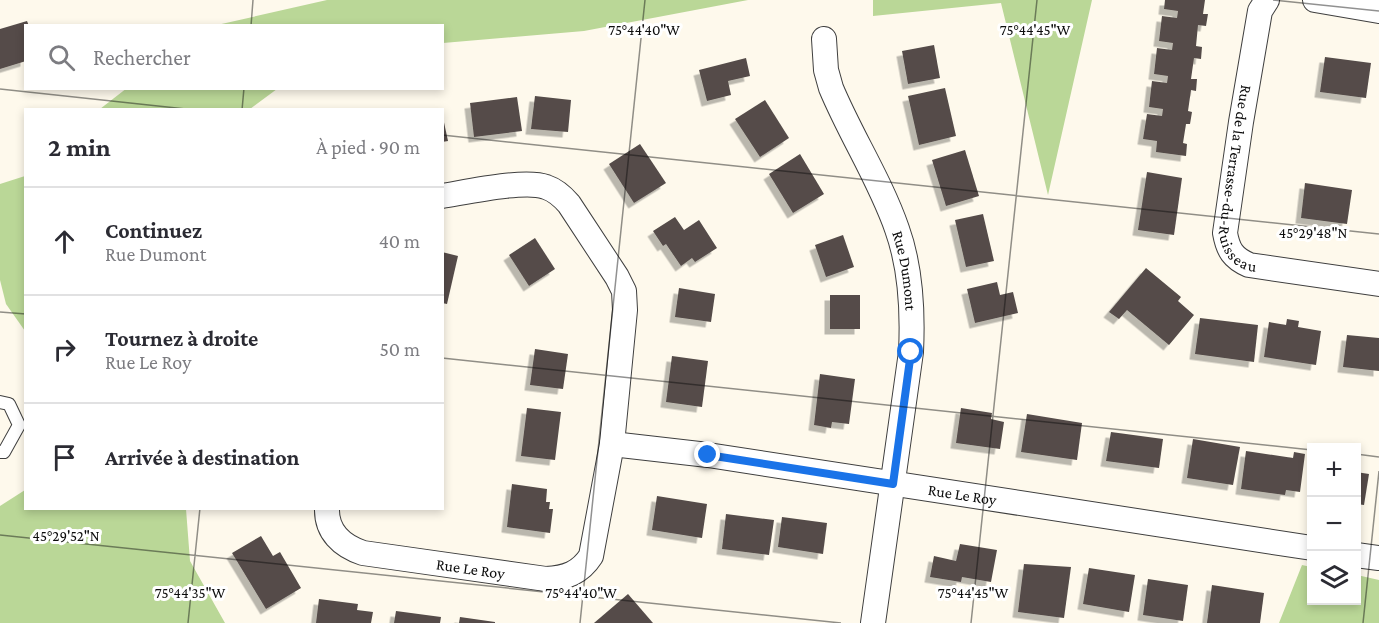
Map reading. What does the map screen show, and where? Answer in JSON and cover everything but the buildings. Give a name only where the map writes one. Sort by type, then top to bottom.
[{"type":"street","name":"Rue de la Terrasse-du-Ruisseau","points":[[1267,0],[1260,10],[1240,122],[1225,233],[1227,247],[1237,259],[1249,264],[1379,284]]},
{"type":"street","points":[[1314,0],[1379,12]]},
{"type":"street","name":"Rue Dumont","points":[[824,39],[826,70],[831,88],[885,198],[898,231],[905,259],[913,322],[873,623]]},
{"type":"street","name":"Rue Le Roy","points":[[327,510],[326,517],[339,541],[363,553],[546,579],[573,574],[584,566],[591,556],[612,444],[625,310],[624,291],[570,204],[546,187],[530,184],[444,196]]},
{"type":"street","name":"Rue Le Roy","points":[[612,444],[708,455],[1307,547]]},
{"type":"street","points":[[1361,556],[1379,558]]},
{"type":"lane","points":[[0,402],[9,404],[19,425],[4,452],[0,452]]},
{"type":"green space","points":[[327,0],[748,0],[584,31],[444,43],[444,24],[221,24]]},
{"type":"green space","points":[[873,0],[1092,0],[1048,195],[1001,3],[873,16]]},
{"type":"green space","points":[[124,90],[276,90],[251,108],[101,108]]},
{"type":"green space","points":[[24,177],[24,330],[6,304],[0,280],[0,184]]},
{"type":"green space","points":[[24,491],[24,510],[186,510],[190,561],[225,623],[0,623],[0,506]]},
{"type":"green space","points":[[1302,565],[1307,566],[1307,605],[1361,605],[1361,576],[1379,580],[1379,623],[1279,623]]},
{"type":"route","points":[[708,455],[893,484],[911,352]]}]
